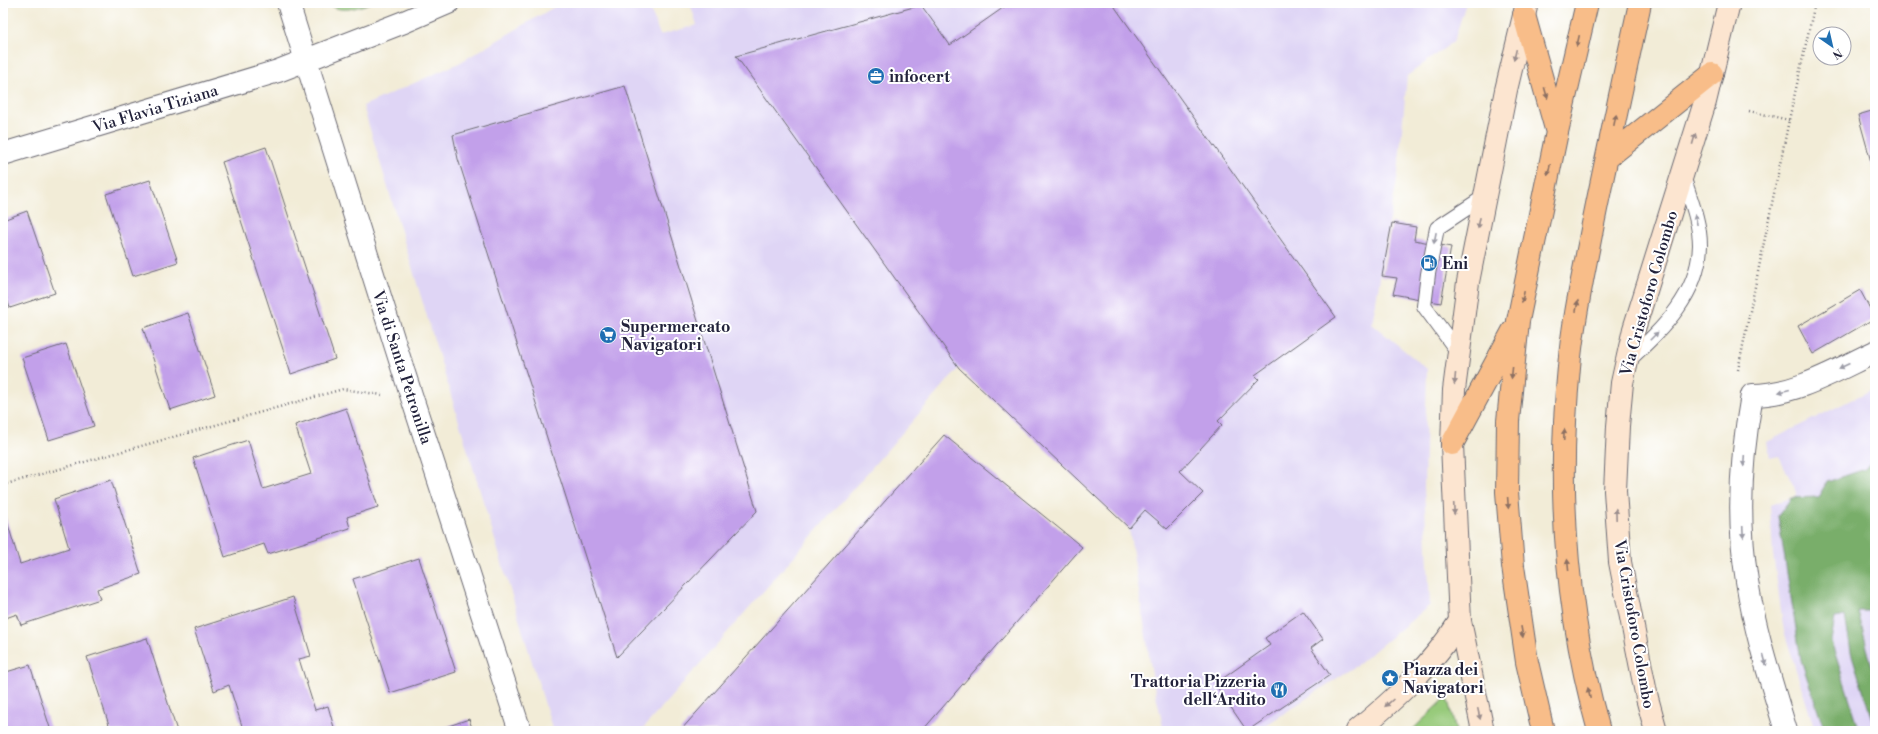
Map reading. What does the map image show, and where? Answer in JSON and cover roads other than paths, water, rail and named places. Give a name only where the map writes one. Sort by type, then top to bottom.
[{"type":"main road","points":[[1543,731],[1518,610],[1510,542],[1507,492],[1508,421],[1518,321],[1557,132],[1587,3]]},
{"type":"main road","points":[[1599,731],[1584,668],[1570,579],[1564,516],[1564,459],[1568,374],[1573,335],[1607,158],[1640,3]]},
{"type":"main road","name":"Via Cristoforo Colombo","points":[[1656,731],[1647,698],[1624,582],[1617,520],[1615,491],[1618,426],[1622,383],[1634,329],[1683,176],[1712,74],[1729,3]]},
{"type":"main road","points":[[1525,9],[1557,132]]},
{"type":"main road","points":[[1483,731],[1460,621],[1452,444],[1454,390],[1468,282],[1484,197],[1525,9]]},
{"type":"main road","points":[[1607,158],[1712,74]]},
{"type":"main road","points":[[1452,444],[1518,321]]},
{"type":"main road","points":[[1357,731],[1391,702],[1429,663],[1460,621]]},
{"type":"street","name":"Via di Santa Petronilla","points":[[288,3],[404,373],[520,731]]},
{"type":"street","name":"Via Flavia Tiziana","points":[[3,154],[237,84],[306,60],[448,3]]},
{"type":"street","points":[[1786,731],[1760,644],[1744,560],[1742,493],[1746,428],[1752,395],[1771,394],[1795,388],[1875,352]]},
{"type":"lane","points":[[1626,362],[1653,337],[1676,311],[1686,297],[1697,269],[1700,244],[1698,230],[1683,176]]},
{"type":"lane","points":[[1458,352],[1424,306],[1428,274],[1437,228],[1484,197]]},
{"type":"place","name":"infocert","points":[[876,76]]},
{"type":"place","name":"Eni","points":[[1429,263]]},
{"type":"place","name":"Supermercato Navigatori","points":[[608,335]]},
{"type":"place","name":"Piazza dei Navigatori","points":[[1390,678]]},
{"type":"place","name":"Trattoria Pizzeria dell‘Ardito","points":[[1279,690]]}]
